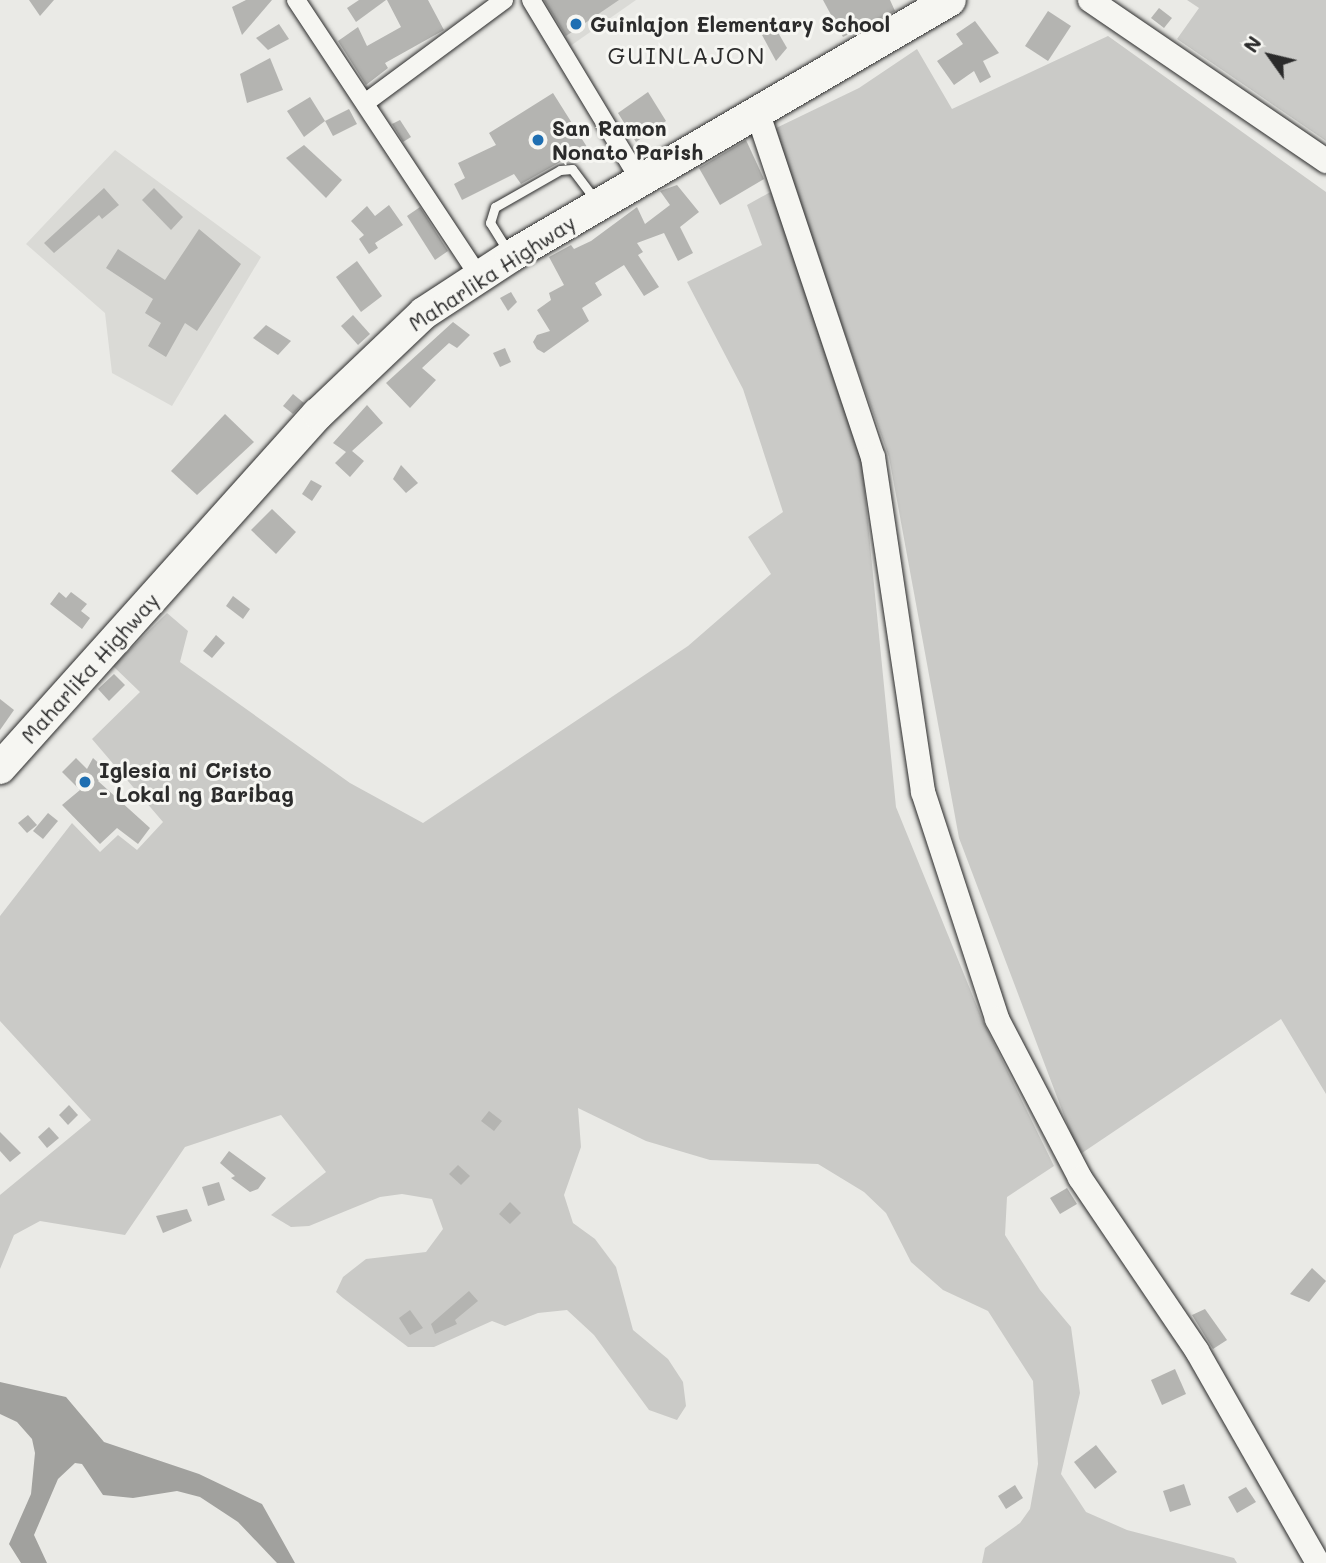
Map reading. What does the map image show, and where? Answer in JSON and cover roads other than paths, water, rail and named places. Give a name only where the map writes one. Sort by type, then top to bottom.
[{"type":"highway","name":"Maharlika Highway","points":[[3,760],[318,414],[424,313],[510,256],[757,111],[930,5]]},
{"type":"street","points":[[296,0],[479,276]]},
{"type":"street","points":[[365,103],[504,0]]},
{"type":"street","points":[[531,0],[639,179]]},
{"type":"street","points":[[1090,0],[1326,161]]},
{"type":"street","points":[[757,111],[873,457],[923,792],[998,1019],[1080,1178],[1197,1351],[1318,1563]]},
{"type":"lane","points":[[510,256],[490,223],[495,207],[560,170],[572,169],[580,175],[597,204]]},
{"type":"place","name":"Guinlajon Elementary School","points":[[576,24]]},
{"type":"place","name":"San Ramon Nonato Parish","points":[[538,140]]},
{"type":"place","name":"Iglesia ni Cristo - Lokal ng Baribag","points":[[85,782]]},
{"type":"district","name":"GUINLAJON","points":[[687,55]]}]
